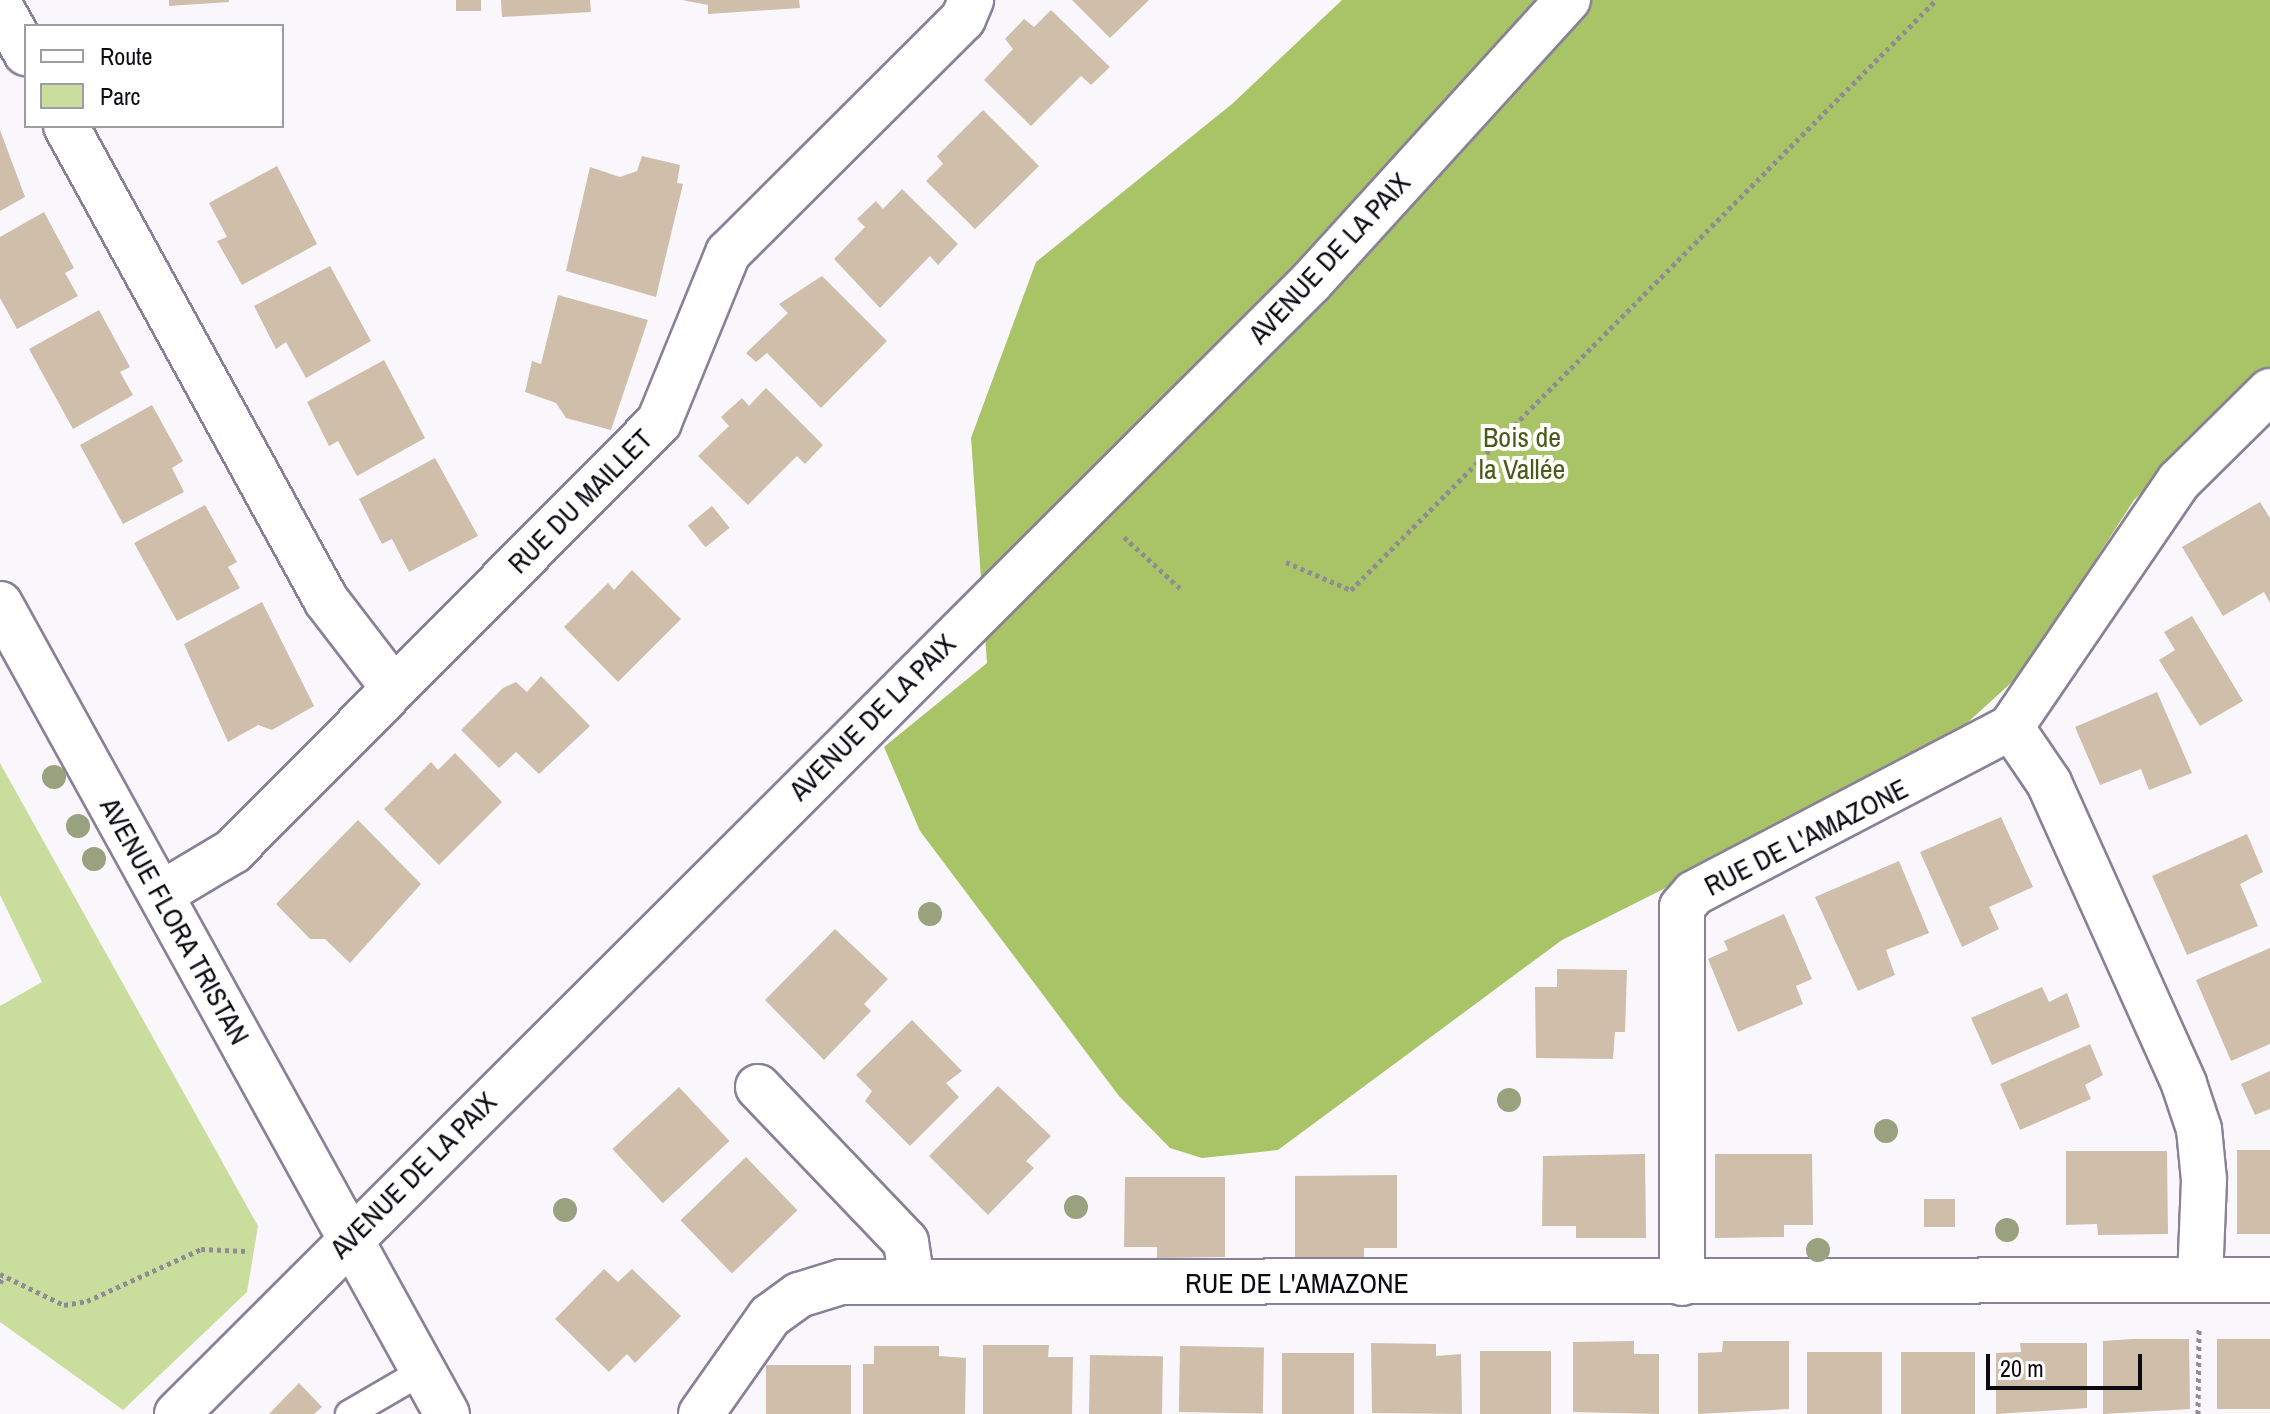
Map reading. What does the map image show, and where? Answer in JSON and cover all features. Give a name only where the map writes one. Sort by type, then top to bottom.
[{"type":"street","name":"RUE DU MAILLET","points":[[161,894],[233,851],[392,686],[659,422],[728,253],[963,19],[971,0]]},
{"type":"street","name":"AVENUE DE LA PAIX","points":[[177,1414],[349,1238],[1311,282],[1563,4]]},
{"type":"street","points":[[0,6],[24,49]]},
{"type":"street","points":[[67,128],[344,632],[392,686]]},
{"type":"street","name":"RUE DE L'AMAZONE","points":[[1682,1283],[1682,907],[1726,876],[2011,727],[2162,504],[2270,391]]},
{"type":"street","name":"AVENUE FLORA TRISTAN","points":[[0,604],[447,1414]]},
{"type":"street","points":[[2011,727],[2049,783],[2184,1084],[2199,1129],[2204,1180],[2200,1279]]},
{"type":"street","points":[[758,1087],[906,1242],[912,1282]]},
{"type":"street","name":"RUE DE L'AMAZONE","points":[[706,1412],[770,1316],[799,1295],[841,1282],[2270,1280]]},
{"type":"lane","points":[[349,1414],[423,1371]]},
{"type":"path","points":[[1286,562],[1351,590],[1936,0]]},
{"type":"path","points":[[1142,553],[1182,590]]},
{"type":"path","points":[[0,1283],[2,1275],[64,1305],[201,1249],[245,1251]]},
{"type":"path","points":[[2198,1414],[2200,1279]]},
{"type":"green space","name":"Bois de la Vallée","points":[[1342,0],[2270,0],[2270,367],[2134,500],[2022,673],[1934,753],[1562,940],[1278,1150],[1202,1158],[1170,1148],[1119,1096],[920,831],[884,747],[987,663],[971,438],[1036,262],[1232,104]]},
{"type":"green space","points":[[0,763],[258,1226],[247,1292],[123,1410],[0,1322],[0,1006],[42,982],[0,895]]},
{"type":"building","points":[[169,0],[229,0],[229,2],[169,6]]},
{"type":"building","points":[[456,0],[481,0],[481,11],[456,11]]},
{"type":"building","points":[[501,0],[590,0],[591,12],[502,17]]},
{"type":"building","points":[[682,0],[799,0],[800,8],[708,14],[708,5]]},
{"type":"building","points":[[1072,0],[1149,0],[1110,38]]},
{"type":"building","points":[[1051,10],[1110,67],[1091,85],[1081,76],[1031,126],[984,80],[1013,49],[1005,39],[1024,19],[1034,27]]},
{"type":"building","points":[[983,110],[1039,166],[975,229],[926,181],[943,164],[937,156]]},
{"type":"building","points":[[0,130],[25,197],[0,211]]},
{"type":"building","points":[[642,156],[680,165],[677,183],[683,184],[656,297],[566,271],[590,167],[620,177],[637,171]]},
{"type":"building","points":[[277,166],[317,244],[242,285],[217,241],[227,237],[209,203]]},
{"type":"building","points":[[902,189],[958,244],[938,265],[930,256],[880,308],[834,259],[865,227],[857,219],[876,201],[883,209]]},
{"type":"building","points":[[44,212],[74,268],[65,273],[78,296],[17,329],[0,298],[0,237]]},
{"type":"building","points":[[330,266],[371,341],[306,378],[286,342],[276,349],[254,306]]},
{"type":"building","points":[[822,276],[887,341],[821,408],[767,353],[756,362],[746,353],[788,313],[779,304]]},
{"type":"building","points":[[558,295],[648,320],[611,430],[566,418],[556,403],[525,392],[532,361],[541,364]]},
{"type":"building","points":[[99,310],[130,367],[120,372],[133,395],[73,429],[29,349]]},
{"type":"building","points":[[384,360],[425,438],[357,476],[338,441],[329,446],[307,402]]},
{"type":"building","points":[[766,388],[823,445],[805,464],[797,456],[748,505],[698,456],[729,426],[721,417],[742,398],[749,406]]},
{"type":"building","points":[[152,405],[183,461],[172,468],[184,492],[123,524],[80,445]]},
{"type":"building","points":[[435,458],[478,536],[409,572],[392,539],[382,544],[359,499]]},
{"type":"building","points":[[2260,502],[2270,518],[2270,603],[2264,592],[2223,616],[2182,547]]},
{"type":"building","points":[[205,505],[237,562],[228,567],[240,588],[177,621],[134,543]]},
{"type":"building","points":[[712,506],[730,528],[706,547],[688,526]]},
{"type":"building","points":[[632,570],[681,619],[618,682],[564,627],[608,583],[614,590]]},
{"type":"building","points":[[262,602],[314,706],[272,730],[258,725],[228,742],[184,644]]},
{"type":"building","points":[[2192,616],[2243,701],[2200,726],[2159,660],[2175,650],[2164,632]]},
{"type":"building","points":[[541,676],[590,726],[539,774],[516,752],[499,768],[461,730],[503,688],[516,682],[527,692]]},
{"type":"building","points":[[2157,692],[2192,773],[2149,790],[2141,769],[2100,785],[2075,727]]},
{"type":"building","points":[[455,753],[502,802],[439,865],[384,809],[431,762],[438,770]]},
{"type":"building","points":[[2001,817],[2033,887],[1989,907],[1999,929],[1962,947],[1920,852]]},
{"type":"building","points":[[358,820],[421,884],[350,963],[325,939],[310,939],[276,904]]},
{"type":"building","points":[[2247,834],[2263,872],[2240,884],[2258,926],[2187,955],[2152,876]]},
{"type":"building","points":[[1899,861],[1929,933],[1886,950],[1895,975],[1858,991],[1815,897]]},
{"type":"building","points":[[1784,914],[1812,979],[1796,986],[1803,1004],[1738,1032],[1708,959],[1728,950],[1724,941]]},
{"type":"building","points":[[835,929],[888,979],[864,1004],[871,1011],[824,1060],[765,1000]]},
{"type":"building","points":[[2270,948],[2270,1044],[2231,1061],[2196,980]]},
{"type":"building","points":[[1557,969],[1627,970],[1625,1032],[1615,1032],[1613,1059],[1536,1058],[1535,987],[1557,987]]},
{"type":"building","points":[[2042,987],[2049,1002],[2067,993],[2080,1027],[1992,1065],[1971,1018]]},
{"type":"building","points":[[912,1020],[962,1071],[946,1083],[959,1097],[910,1146],[865,1101],[872,1091],[856,1075]]},
{"type":"building","points":[[2090,1044],[2103,1075],[2085,1085],[2091,1099],[2020,1130],[2000,1084]]},
{"type":"building","points":[[2270,1071],[2270,1109],[2255,1115],[2241,1084]]},
{"type":"building","points":[[998,1086],[1051,1136],[1026,1161],[1034,1168],[988,1215],[929,1156]]},
{"type":"building","points":[[679,1087],[729,1141],[663,1203],[612,1149]]},
{"type":"building","points":[[2237,1150],[2270,1150],[2270,1234],[2237,1234]]},
{"type":"building","points":[[2066,1151],[2167,1151],[2168,1234],[2098,1235],[2097,1224],[2066,1225]]},
{"type":"building","points":[[1645,1154],[1646,1238],[1576,1238],[1576,1226],[1542,1226],[1543,1156]]},
{"type":"building","points":[[1715,1154],[1812,1154],[1813,1225],[1784,1225],[1784,1237],[1715,1238]]},
{"type":"building","points":[[746,1157],[797,1210],[732,1273],[681,1220]]},
{"type":"building","points":[[1397,1175],[1397,1248],[1364,1248],[1364,1257],[1295,1257],[1295,1176]]},
{"type":"building","points":[[1125,1177],[1225,1177],[1225,1257],[1157,1258],[1157,1247],[1124,1247]]},
{"type":"building","points":[[1924,1199],[1955,1199],[1955,1227],[1924,1227]]},
{"type":"building","points":[[604,1269],[618,1282],[632,1269],[681,1316],[635,1363],[627,1354],[609,1372],[555,1319]]},
{"type":"building","points":[[2189,1339],[2190,1409],[2103,1414],[2103,1341]]},
{"type":"building","points":[[2217,1339],[2270,1339],[2270,1409],[2217,1409]]},
{"type":"building","points":[[1634,1341],[1634,1354],[1659,1354],[1659,1414],[1573,1412],[1573,1342]]},
{"type":"building","points":[[1723,1341],[1789,1341],[1789,1409],[1698,1414],[1698,1353],[1722,1352]]},
{"type":"building","points":[[1371,1343],[1436,1344],[1436,1356],[1461,1354],[1462,1414],[1372,1413]]},
{"type":"building","points":[[2020,1343],[2087,1343],[2087,1408],[1996,1414],[1996,1353],[2021,1352]]},
{"type":"building","points":[[983,1345],[1049,1345],[1048,1357],[1073,1357],[1072,1414],[983,1414]]},
{"type":"building","points":[[874,1346],[939,1346],[939,1356],[966,1358],[965,1414],[863,1414],[863,1364],[874,1364]]},
{"type":"building","points":[[1180,1346],[1264,1347],[1263,1413],[1179,1412]]},
{"type":"building","points":[[1480,1351],[1551,1351],[1551,1414],[1480,1414]]},
{"type":"building","points":[[1807,1352],[1882,1352],[1882,1414],[1807,1414]]},
{"type":"building","points":[[1901,1352],[1975,1352],[1975,1414],[1901,1414]]},
{"type":"building","points":[[1282,1353],[1354,1353],[1354,1414],[1282,1414]]},
{"type":"building","points":[[1090,1355],[1163,1356],[1162,1414],[1089,1414]]},
{"type":"building","points":[[766,1365],[851,1365],[851,1414],[766,1414]]},
{"type":"building","points":[[299,1383],[322,1407],[314,1414],[269,1414]]}]
